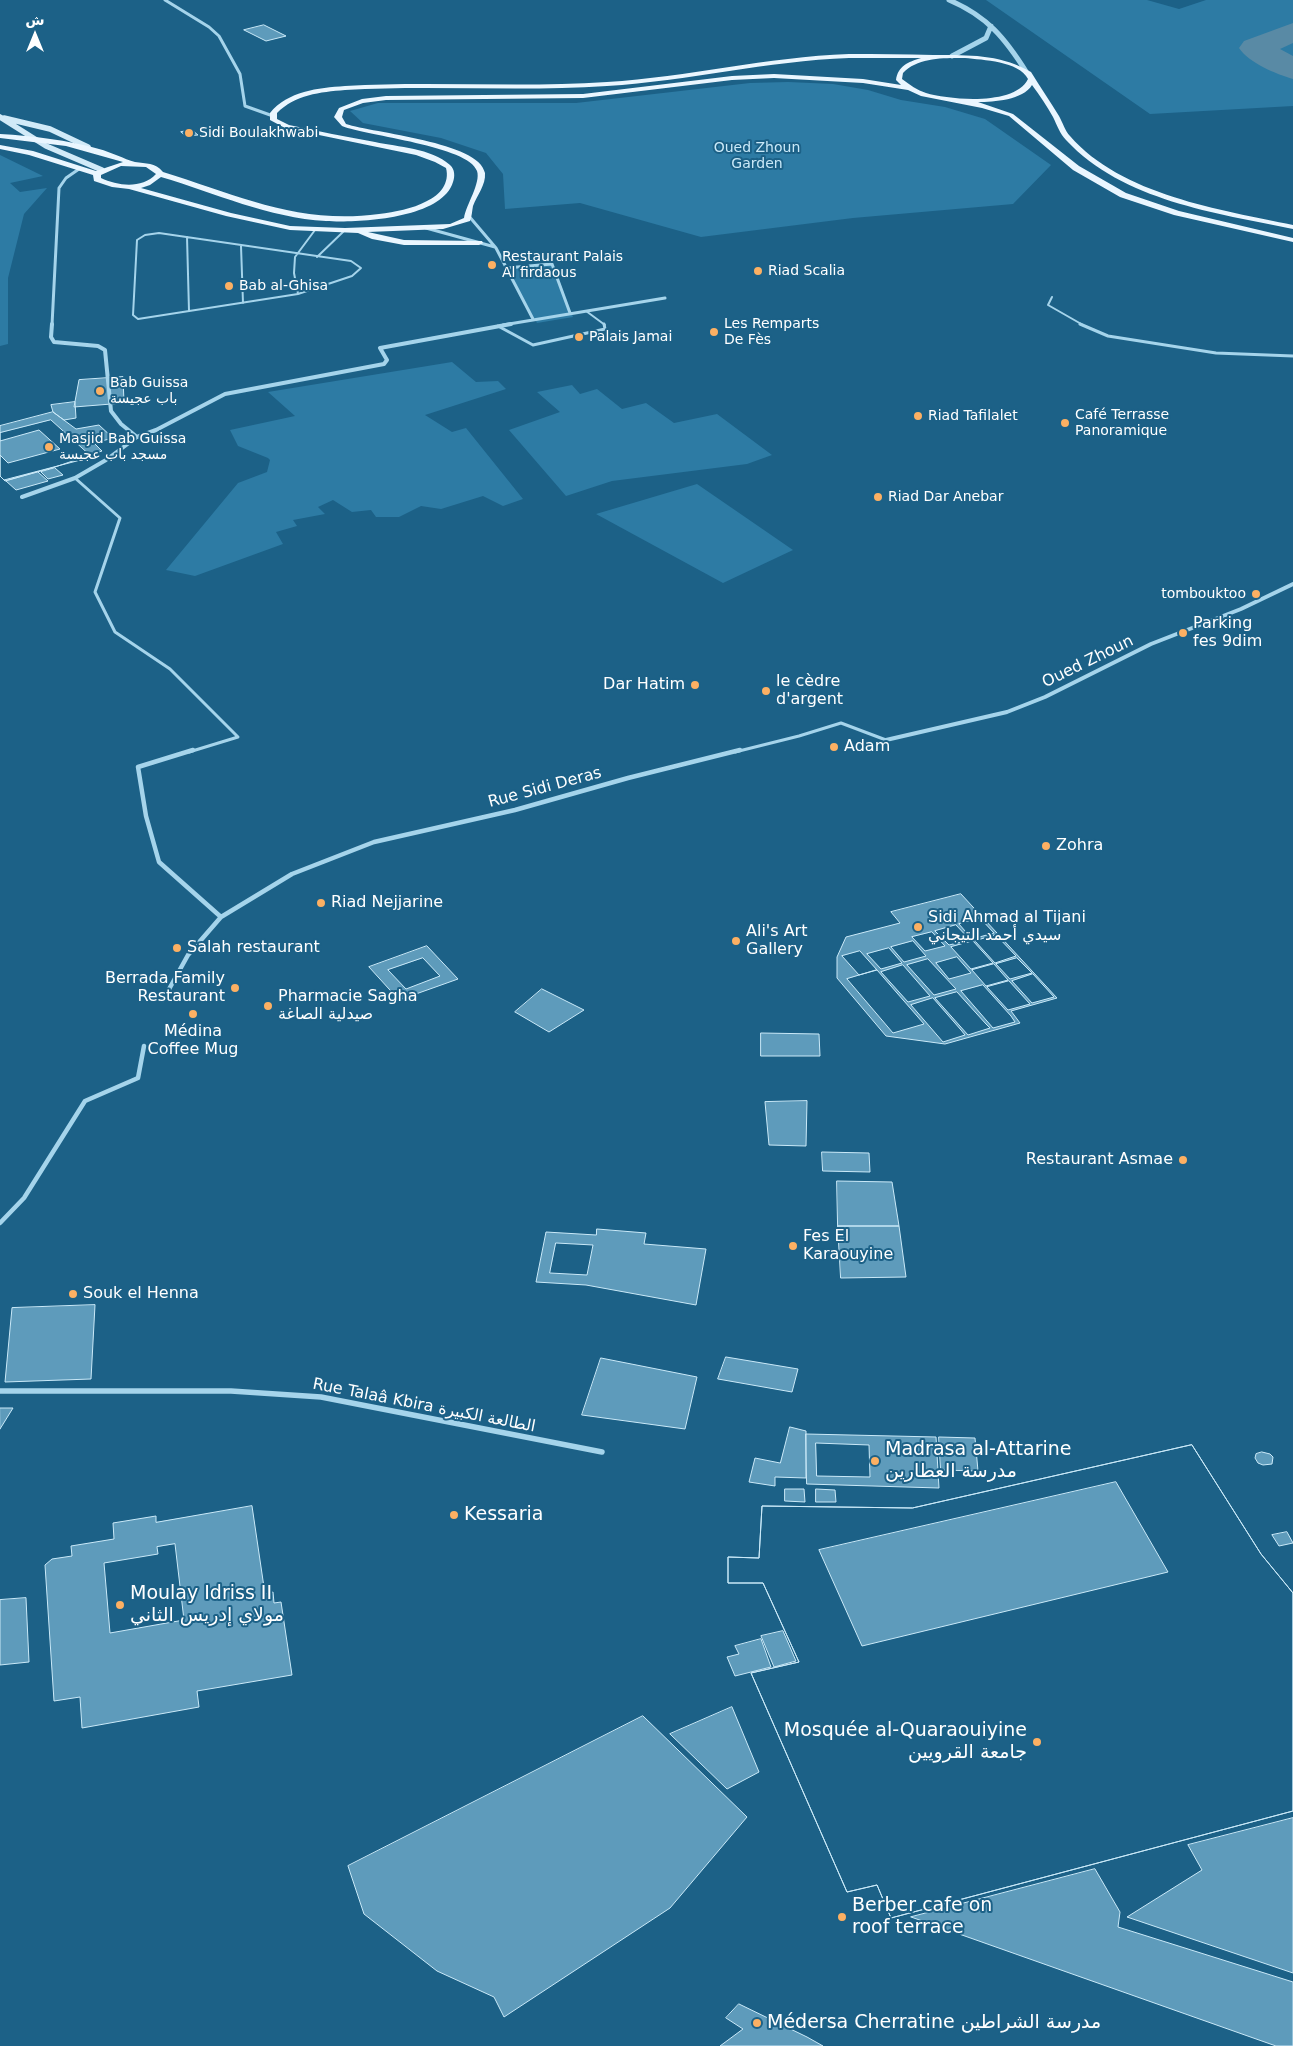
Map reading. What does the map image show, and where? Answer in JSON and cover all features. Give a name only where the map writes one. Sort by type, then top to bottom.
[{"type":"main road","points":[[908,88],[899,80],[899,74],[902,69],[920,61],[950,56]]},
{"type":"main road","points":[[0,147],[100,172],[114,166],[135,164],[151,166],[158,169],[160,174],[273,209],[307,217],[355,219],[407,212],[427,205],[445,191],[449,184],[451,172],[449,167],[443,162],[418,153],[280,124],[273,116],[276,108],[295,97],[340,88],[388,86],[572,87],[642,81],[798,59],[950,56],[1000,61],[1014,65],[1028,75],[1069,140],[1110,171],[1144,187],[1188,203],[1293,227]]},
{"type":"main road","points":[[954,99],[985,100],[1011,95],[1028,87],[1030,83],[1028,75]]},
{"type":"main road","points":[[100,172],[97,179],[106,184],[127,186],[250,220],[285,227],[344,231],[424,227],[443,228],[458,224],[467,219],[480,187],[480,167],[476,162],[456,151],[344,125],[338,117],[342,109],[362,101],[386,98],[583,96],[753,77],[844,80],[908,88],[928,95],[984,106],[1011,115],[1076,168],[1123,195],[1176,213],[1293,240]]},
{"type":"main road","points":[[0,117],[30,138],[100,172]]},
{"type":"main road","points":[[0,117],[50,129],[88,147],[135,164]]},
{"type":"main road","points":[[0,136],[30,138],[88,147]]},
{"type":"main road","points":[[127,186],[150,182],[160,174]]},
{"type":"main road","points":[[358,231],[376,239],[391,242],[479,243]]},
{"type":"street","points":[[165,0],[219,36],[240,74],[245,106],[273,116]]},
{"type":"street","points":[[949,0],[978,13],[992,26],[1028,75]]},
{"type":"street","points":[[950,56],[986,38],[992,26]]},
{"type":"street","points":[[79,168],[66,178],[59,188],[51,337],[52,340],[58,343],[98,346],[105,350],[111,411],[121,424],[137,437]]},
{"type":"street","points":[[468,214],[496,248],[533,319]]},
{"type":"street","points":[[424,227],[496,248]]},
{"type":"street","points":[[506,268],[552,264],[570,313]]},
{"type":"street","points":[[22,497],[76,478],[106,460],[137,437],[156,430],[225,394],[384,364],[387,360],[379,350],[383,347],[533,319],[665,298]]},
{"type":"street","points":[[76,478],[120,518],[95,592],[115,632],[170,669],[238,737],[138,767],[146,816],[159,862],[221,916]]},
{"type":"street","name":"Oued Zhoun","points":[[886,740],[1006,712],[1045,697],[1151,644],[1242,609],[1293,584]]},
{"type":"street","name":"Rue Sidi Deras","points":[[163,1000],[188,955],[221,916],[292,874],[374,842],[515,810],[628,778],[799,736],[841,723],[886,740]]},
{"type":"street","points":[[0,1223],[24,1198],[85,1101],[138,1078],[144,1046]]},
{"type":"street","name":"Rue Talaâ Kbira الطالعة الكبيرة","points":[[0,1391],[231,1391],[321,1397],[602,1452]]},
{"type":"lane","points":[[298,294],[294,274],[296,255],[310,241],[315,230]]},
{"type":"lane","points":[[317,257],[344,231]]},
{"type":"lane","points":[[159,233],[241,246],[351,262],[361,268],[352,276],[298,294],[138,319],[133,315],[137,240],[141,236],[159,233]]},
{"type":"lane","points":[[188,238],[190,311]]},
{"type":"lane","points":[[241,246],[242,303]]},
{"type":"lane","points":[[1052,297],[1048,305],[1080,324],[1108,336],[1216,353],[1293,356]]},
{"type":"lane","points":[[498,326],[533,345],[605,329],[605,325],[586,310]]},
{"type":"green space","points":[[986,0],[1147,0],[1179,9],[1206,0],[1293,0],[1293,106],[1150,114]]},
{"type":"green space","name":"Oued Zhoun Garden","points":[[750,83],[833,84],[868,90],[901,100],[945,107],[985,119],[1051,165],[1013,204],[853,218],[701,237],[580,203],[505,209],[503,174],[486,153],[441,138],[363,123],[350,111],[378,103],[576,103]]},
{"type":"green space","points":[[0,155],[43,176],[10,183],[20,192],[47,188],[24,214],[8,278],[8,344],[0,346]]},
{"type":"green space","points":[[553,264],[573,317],[537,323],[514,284],[510,268]]},
{"type":"green space","points":[[452,362],[476,382],[498,381],[506,389],[425,415],[452,432],[466,428],[523,499],[503,506],[483,496],[441,509],[421,506],[399,517],[376,517],[371,510],[352,512],[333,500],[318,507],[325,514],[293,520],[297,526],[276,532],[283,544],[195,576],[166,570],[238,483],[267,472],[270,460],[238,446],[230,430],[295,416],[268,392]]},
{"type":"green space","points":[[572,385],[580,394],[597,389],[622,409],[646,403],[674,423],[717,414],[772,455],[747,464],[612,481],[566,496],[509,430],[560,412],[537,392]]},
{"type":"green space","points":[[697,484],[793,550],[723,583],[596,514]]},
{"type":"building","points":[[264,25],[286,36],[266,41],[244,30]]},
{"type":"building","name":"Sidi Boulakhwabi","points":[[192,130],[198,135],[186,136],[181,132]]},
{"type":"building","name":"Bab Guissa باب عجيسة","points":[[123,377],[124,403],[74,407],[79,380]]},
{"type":"building","points":[[75,402],[76,418],[64,420],[53,412],[51,405]]},
{"type":"building","name":"Masjid Bab Guissa مسجد باب عجيسة","points":[[53,412],[76,429],[99,425],[113,438],[94,443],[102,451],[5,481],[0,476],[0,426]]},
{"type":"building","points":[[51,420],[92,457],[4,480],[0,476],[0,455],[8,463],[60,449],[39,430],[0,441],[0,433]]},
{"type":"building","points":[[55,468],[63,475],[48,479],[41,472]]},
{"type":"building","points":[[38,472],[48,481],[16,490],[6,481]]},
{"type":"building","points":[[961,894],[1057,998],[1011,1011],[1020,1023],[945,1044],[886,1036],[837,978],[837,957],[846,937],[900,923],[891,912]],"holes":[[[932,932],[945,946],[925,951],[912,937]],[[877,970],[924,1024],[893,1033],[847,979]]]},
{"type":"building","points":[[980,918],[994,933],[972,939],[959,924]]},
{"type":"building","points":[[956,925],[970,940],[949,945],[935,931]]},
{"type":"building","points":[[996,935],[1016,956],[995,963],[975,941]]},
{"type":"building","points":[[913,941],[926,956],[904,962],[891,947]]},
{"type":"building","points":[[973,941],[993,963],[971,969],[951,947]]},
{"type":"building","points":[[427,946],[458,979],[399,1000],[369,967]],"holes":[[[423,958],[440,976],[406,989],[388,970]]]},
{"type":"building","points":[[889,948],[902,963],[881,969],[867,954]]},
{"type":"building","points":[[860,951],[877,970],[859,975],[842,956]]},
{"type":"building","points":[[957,957],[971,973],[949,979],[936,963]]},
{"type":"building","points":[[1017,958],[1032,973],[1010,979],[996,964]]},
{"type":"building","points":[[928,959],[956,989],[934,995],[907,965]]},
{"type":"building","points":[[994,964],[1008,980],[986,986],[972,970]]},
{"type":"building","points":[[903,965],[930,996],[908,1002],[881,972]]},
{"type":"building","points":[[1033,974],[1054,997],[1032,1003],[1012,981]]},
{"type":"building","points":[[1009,981],[1030,1004],[1008,1010],[987,987]]},
{"type":"building","points":[[983,985],[1015,1022],[993,1028],[961,991]]},
{"type":"building","points":[[542,989],[584,1010],[549,1032],[515,1012]]},
{"type":"building","points":[[957,992],[990,1028],[968,1035],[935,998]]},
{"type":"building","points":[[933,998],[965,1035],[943,1042],[911,1005]]},
{"type":"building","points":[[761,1033],[819,1034],[820,1056],[761,1056]]},
{"type":"building","points":[[807,1101],[806,1146],[769,1145],[765,1102]]},
{"type":"building","points":[[822,1152],[869,1153],[870,1172],[823,1171]]},
{"type":"building","points":[[837,1181],[892,1182],[899,1226],[838,1226]]},
{"type":"building","points":[[838,1226],[899,1226],[906,1277],[841,1278]]},
{"type":"building","points":[[597,1229],[646,1233],[644,1244],[706,1249],[696,1305],[586,1285],[536,1282],[546,1232],[596,1235]],"holes":[[[556,1243],[593,1245],[587,1275],[550,1273]]]},
{"type":"building","points":[[95,1305],[91,1379],[5,1382],[12,1308]]},
{"type":"building","points":[[726,1357],[798,1369],[792,1392],[718,1379]]},
{"type":"building","points":[[601,1358],[697,1377],[685,1429],[582,1415]]},
{"type":"building","points":[[0,1408],[13,1408],[0,1429]]},
{"type":"building","points":[[790,1427],[806,1431],[806,1478],[775,1477],[775,1486],[749,1482],[755,1458],[780,1463]]},
{"type":"building","points":[[806,1434],[936,1437],[939,1488],[807,1484]],"holes":[[[816,1443],[869,1445],[870,1477],[817,1476]]]},
{"type":"building","points":[[939,1437],[975,1438],[978,1471],[941,1470]]},
{"type":"building","name":"Mosquée al-Quaraouiyine جامعة القرويين","points":[[1192,1445],[1261,1554],[1293,1593],[1293,1811],[891,1918],[877,1885],[847,1892],[751,1673],[799,1662],[763,1583],[728,1583],[728,1557],[759,1558],[762,1506],[912,1508]],"holes":[[[1116,1482],[1168,1572],[862,1646],[819,1550]]]},
{"type":"building","name":"Mosquée al-Quaraouiyine جامعة القرويين","points":[[1192,1445],[1261,1554],[1293,1593],[1293,1811],[891,1918],[877,1885],[847,1892],[751,1673],[799,1662],[763,1583],[728,1583],[728,1557],[759,1558],[762,1506],[912,1508]]},
{"type":"building","points":[[1262,1452],[1273,1457],[1272,1464],[1263,1465],[1258,1463],[1255,1458],[1256,1454]]},
{"type":"building","points":[[785,1489],[804,1489],[805,1502],[785,1501]]},
{"type":"building","points":[[816,1489],[835,1490],[836,1502],[816,1502]]},
{"type":"building","points":[[252,1506],[265,1594],[273,1592],[274,1603],[281,1602],[292,1675],[197,1691],[199,1707],[82,1728],[80,1697],[54,1701],[45,1565],[52,1559],[72,1556],[71,1546],[114,1539],[113,1523],[156,1516],[156,1522]],"holes":[[[175,1544],[184,1620],[110,1633],[104,1563],[158,1554],[157,1547]]]},
{"type":"building","points":[[1287,1532],[1293,1543],[1279,1546],[1272,1535]]},
{"type":"building","points":[[26,1598],[29,1662],[0,1665],[0,1600]]},
{"type":"building","points":[[783,1631],[796,1661],[774,1667],[761,1636]]},
{"type":"building","points":[[761,1639],[771,1667],[735,1676],[727,1657],[739,1654],[735,1646]]},
{"type":"building","points":[[732,1707],[759,1772],[727,1789],[670,1734]]},
{"type":"building","points":[[643,1716],[747,1817],[670,1908],[504,2017],[494,1997],[437,1971],[364,1914],[348,1866]]},
{"type":"building","points":[[1293,1818],[1293,1973],[1127,1917],[1202,1870],[1188,1845]]},
{"type":"building","points":[[1095,1869],[1120,1912],[1118,1927],[1293,1982],[1293,2046],[1276,2046],[911,1917]]},
{"type":"building","name":"Médersa Cherratine مدرسة الشراطين","points":[[739,2004],[823,2046],[720,2046],[743,2029],[726,2018]]},
{"type":"waterway","points":[[1293,32],[1255,48],[1293,69]]},
{"type":"place","name":"Sidi Boulakhwabi","points":[[189,133]]},
{"type":"place","name":"Restaurant Palais Al firdaous","points":[[492,265]]},
{"type":"place","name":"Riad Scalia","points":[[758,271]]},
{"type":"place","name":"Bab al-Ghisa","points":[[229,286]]},
{"type":"place","name":"Les Remparts De Fès","points":[[714,332]]},
{"type":"place","name":"Palais Jamai","points":[[579,337]]},
{"type":"place","name":"Bab Guissa باب عجيسة","points":[[100,391]]},
{"type":"place","name":"Riad Tafilalet","points":[[918,416]]},
{"type":"place","name":"Café Terrasse Panoramique","points":[[1065,423]]},
{"type":"place","name":"Masjid Bab Guissa مسجد باب عجيسة","points":[[49,447]]},
{"type":"place","name":"Riad Dar Anebar","points":[[878,497]]},
{"type":"place","name":"tombouktoo","points":[[1256,594]]},
{"type":"place","name":"Parking fes 9dim","points":[[1183,633]]},
{"type":"place","name":"Dar Hatim","points":[[695,685]]},
{"type":"place","name":"le cèdre d'argent","points":[[766,691]]},
{"type":"place","name":"Adam","points":[[834,747]]},
{"type":"place","name":"Zohra","points":[[1046,846]]},
{"type":"place","name":"Riad Nejjarine","points":[[321,903]]},
{"type":"place","name":"Sidi Ahmad al Tijani سيدي أحمد التيجاني","points":[[918,927]]},
{"type":"place","name":"Ali's Art Gallery","points":[[736,941]]},
{"type":"place","name":"Salah restaurant","points":[[177,948]]},
{"type":"place","name":"Berrada Family Restaurant","points":[[235,988]]},
{"type":"place","name":"Pharmacie Sagha صيدلية الصاغة","points":[[268,1006]]},
{"type":"place","name":"Médina Coffee Mug","points":[[193,1014]]},
{"type":"place","name":"Restaurant Asmae","points":[[1183,1160]]},
{"type":"place","name":"Fes El Karaouyine","points":[[793,1246]]},
{"type":"place","name":"Souk el Henna","points":[[73,1294]]},
{"type":"place","name":"Madrasa al-Attarine مدرسة العطارين","points":[[875,1461]]},
{"type":"place","name":"Kessaria","points":[[454,1515]]},
{"type":"place","name":"Moulay Idriss II مولاي إدريس الثاني","points":[[120,1605]]},
{"type":"place","name":"Mosquée al-Quaraouiyine جامعة القرويين","points":[[1037,1742]]},
{"type":"place","name":"Berber cafe on roof terrace","points":[[842,1917]]},
{"type":"place","name":"Médersa Cherratine مدرسة الشراطين","points":[[757,2023]]}]
